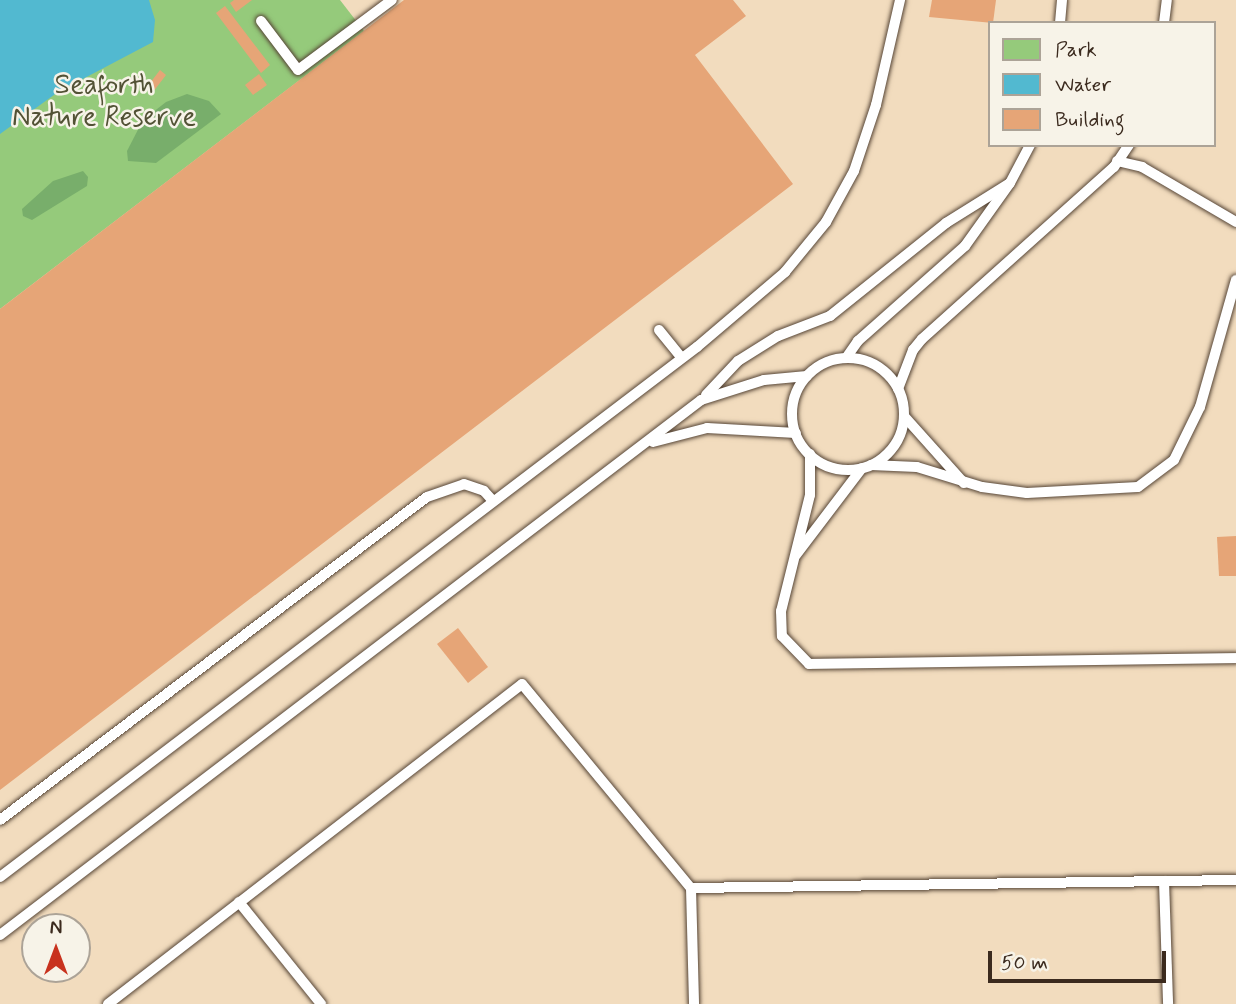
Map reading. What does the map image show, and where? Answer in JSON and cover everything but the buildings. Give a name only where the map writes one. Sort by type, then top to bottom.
[{"type":"lane","points":[[261,21],[298,70],[392,0]]},
{"type":"lane","points":[[0,877],[682,358],[785,272],[826,222],[854,171],[867,133],[900,0]]},
{"type":"lane","points":[[1060,21],[1062,0]]},
{"type":"lane","points":[[1164,21],[1167,0]]},
{"type":"lane","points":[[846,358],[858,341],[965,246],[1010,183],[1029,147]]},
{"type":"lane","points":[[898,389],[922,339],[1118,162],[1128,147]]},
{"type":"lane","points":[[1118,162],[1142,167],[1236,222]]},
{"type":"lane","points":[[0,935],[701,400],[738,361],[778,336],[830,316],[946,223],[1010,183]]},
{"type":"lane","points":[[807,376],[793,403],[796,433],[810,454],[825,465],[917,467],[964,483],[1027,494],[1138,487],[1174,460],[1200,407],[1236,280]]},
{"type":"lane","points":[[659,330],[682,358]]},
{"type":"lane","points":[[701,400],[764,380],[807,376],[832,360],[846,358],[877,366],[898,389],[904,416],[964,483]]},
{"type":"lane","points":[[794,557],[867,466],[892,448],[904,416]]},
{"type":"lane","points":[[643,445],[707,428],[796,433]]},
{"type":"lane","points":[[810,454],[810,495],[794,557],[786,575],[782,636],[809,664],[1236,658]]},
{"type":"lane","points":[[0,820],[427,497],[464,484],[484,491],[492,500]]},
{"type":"lane","points":[[108,1004],[522,684],[691,888],[694,1004]]},
{"type":"lane","points":[[691,888],[1236,880]]},
{"type":"lane","points":[[1164,881],[1168,1004]]},
{"type":"lane","points":[[239,902],[321,1004]]},
{"type":"green space","name":"Seaforth Nature Reserve","points":[[0,0],[340,0],[364,31],[0,309]]},
{"type":"green space","points":[[187,94],[209,101],[221,114],[156,163],[128,161],[127,151],[143,120],[166,102]]},
{"type":"green space","points":[[83,171],[88,177],[87,186],[32,220],[23,216],[22,209],[53,181]]},
{"type":"water","points":[[0,0],[149,0],[155,20],[153,42],[58,92],[0,134]]}]
